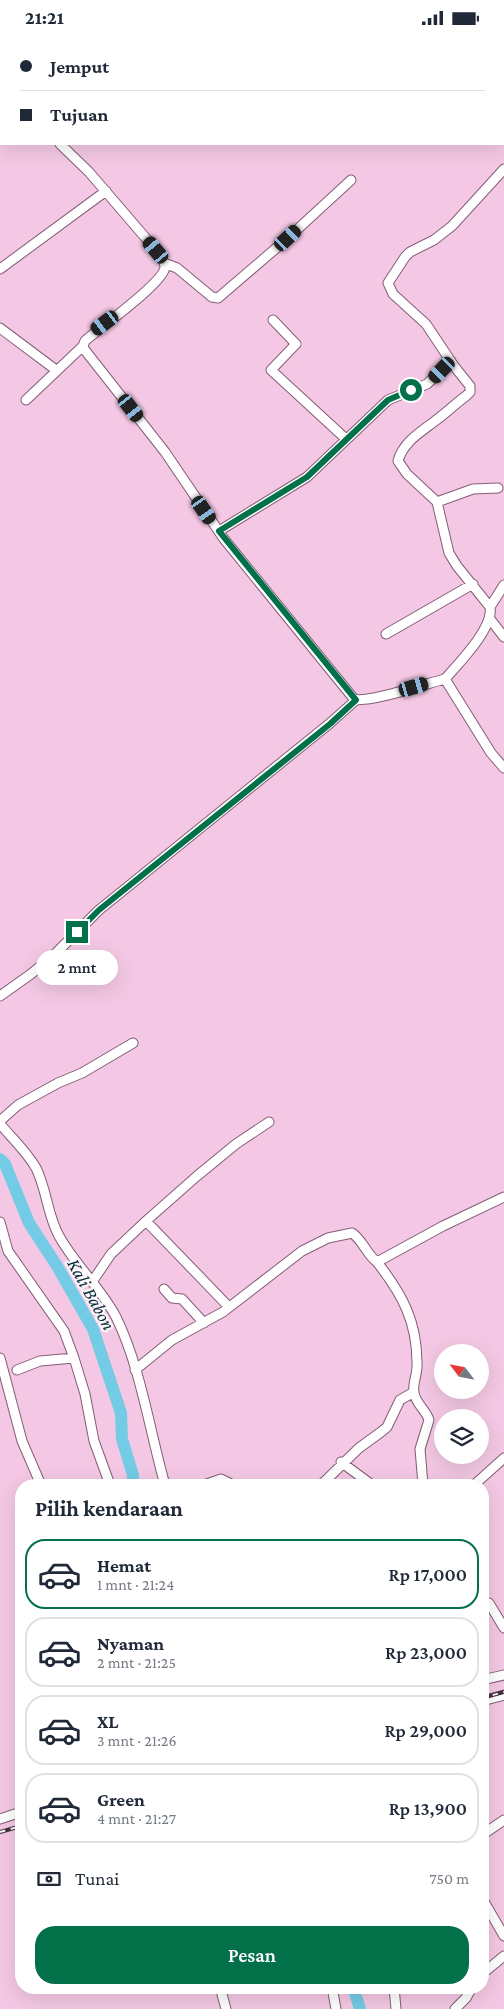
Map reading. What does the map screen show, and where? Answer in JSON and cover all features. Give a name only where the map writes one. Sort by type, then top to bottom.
[{"type":"street","points":[[26,400],[83,346],[85,341],[97,329],[158,281],[164,272],[164,263],[156,250],[106,191],[61,145]]},
{"type":"street","points":[[490,607],[449,553],[437,502],[407,474],[398,461],[408,443],[419,431],[435,422],[470,392],[470,385],[426,324],[393,294],[388,283],[410,252],[434,240],[452,226],[504,169]]},
{"type":"street","points":[[164,263],[174,266],[212,297],[218,298],[288,238],[351,180]]},
{"type":"street","points":[[0,269],[106,191]]},
{"type":"street","points":[[273,320],[296,344],[271,370],[346,439]]},
{"type":"street","points":[[0,328],[56,370]]},
{"type":"street","points":[[83,346],[164,452],[219,531],[356,700]]},
{"type":"street","points":[[219,531],[307,477],[388,400],[427,384],[451,361]]},
{"type":"street","points":[[437,502],[473,489],[498,488]]},
{"type":"street","points":[[386,634],[473,584]]},
{"type":"street","points":[[0,996],[31,975],[99,910],[330,724],[356,700],[374,698],[445,679],[462,660],[490,619],[490,607],[504,585]]},
{"type":"street","points":[[490,619],[504,637]]},
{"type":"street","points":[[445,679],[492,753],[504,768]]},
{"type":"street","points":[[133,1043],[82,1073],[58,1083],[18,1105],[0,1122],[36,1168],[44,1189],[47,1210],[59,1237],[115,1314],[123,1331],[163,1479]]},
{"type":"street","points":[[92,1281],[111,1254],[146,1221],[210,1165],[269,1122]]},
{"type":"street","points":[[377,1262],[443,1226],[504,1197]]},
{"type":"street","points":[[146,1221],[229,1307]]},
{"type":"street","points":[[0,1222],[8,1251],[64,1331],[85,1394],[94,1441],[108,1479]]},
{"type":"street","points":[[135,1370],[172,1340],[229,1307],[302,1251],[328,1238],[352,1233],[358,1236],[372,1259],[377,1262],[394,1284],[409,1311],[416,1340],[418,1365],[414,1392],[418,1405],[428,1420],[420,1449],[422,1479]]},
{"type":"street","points":[[164,1289],[172,1298],[182,1299],[204,1323]]},
{"type":"street","points":[[18,1370],[40,1361],[74,1357]]},
{"type":"street","points":[[0,1358],[2,1372],[22,1441],[38,1479]]},
{"type":"street","points":[[326,1479],[358,1448],[382,1432],[400,1400],[414,1392]]},
{"type":"street","points":[[481,1479],[504,1459]]},
{"type":"street","points":[[342,1463],[364,1479]]},
{"type":"street","points":[[489,1603],[504,1628]]},
{"type":"street","points":[[489,1678],[504,1675]]},
{"type":"street","points":[[489,1699],[504,1695]]},
{"type":"street","points":[[0,1819],[15,1814]]},
{"type":"street","points":[[489,1830],[504,1820]]},
{"type":"street","points":[[489,1910],[504,1936]]},
{"type":"street","points":[[489,1969],[504,1957]]},
{"type":"street","points":[[222,1994],[226,2009]]},
{"type":"street","points":[[332,1994],[333,2007]]},
{"type":"street","points":[[395,1994],[396,2009]]},
{"type":"street","points":[[455,2009],[468,1994]]},
{"type":"waterway","name":"Kali Babon","points":[[0,1159],[5,1164],[29,1223],[57,1266],[93,1329],[121,1413],[122,1439],[133,1479]]},
{"type":"waterway","name":"Kali Babon","points":[[355,1994],[360,2009]]},
{"type":"railway","points":[[489,1696],[504,1692]]},
{"type":"railway","points":[[0,1832],[15,1828]]},
{"type":"route","points":[[77,932],[99,910],[330,724],[356,700],[219,531],[307,477],[388,400],[411,390]]}]
